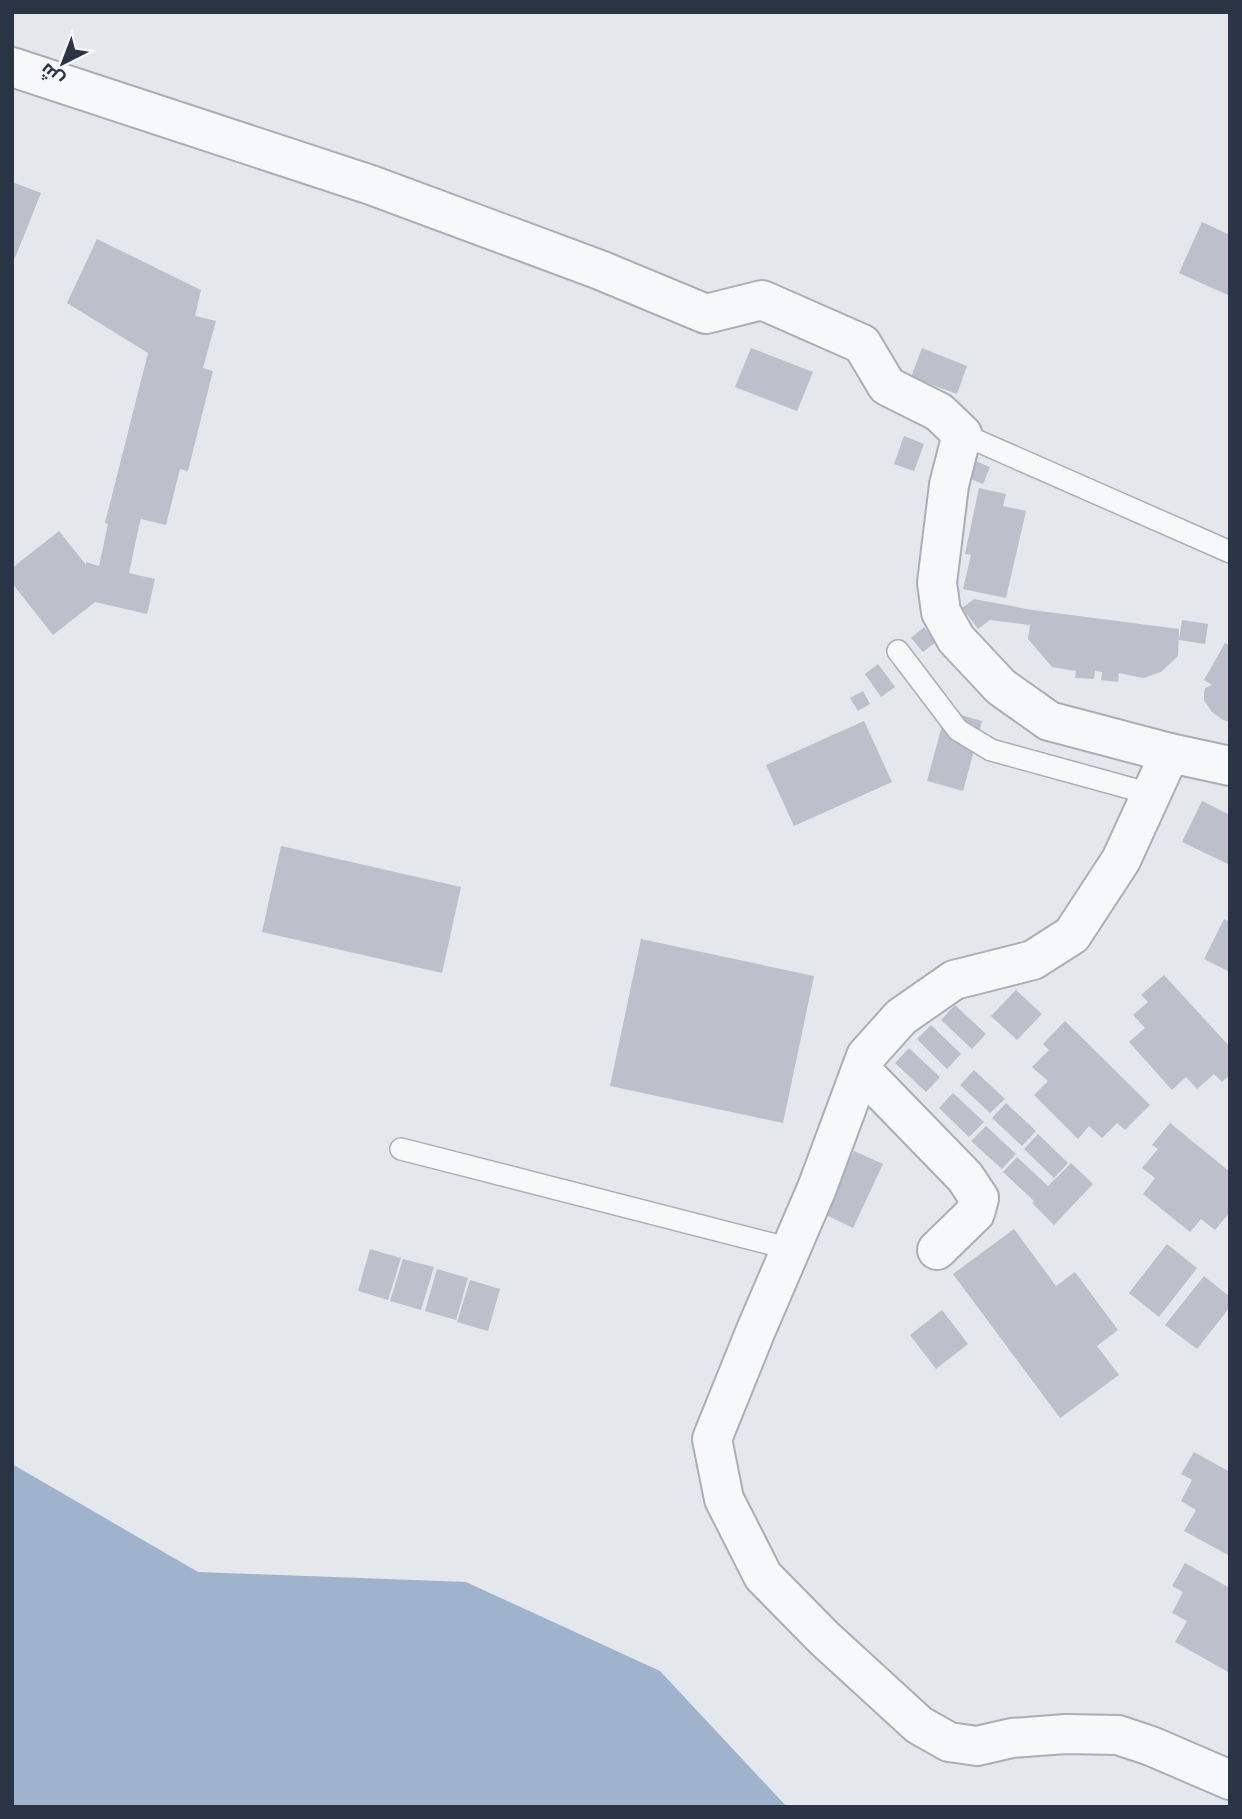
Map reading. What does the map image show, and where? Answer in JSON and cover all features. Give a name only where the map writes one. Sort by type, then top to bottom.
[{"type":"street","points":[[12,67],[371,185],[600,270],[706,314],[762,300],[862,344],[887,386],[939,412],[962,435],[949,485],[937,583],[941,612],[956,639],[1001,687],[1049,721],[1230,766]]},
{"type":"street","points":[[1170,753],[1121,860],[1072,935],[1032,960],[954,980],[901,1017],[866,1056],[817,1188],[712,1439],[724,1499],[763,1576],[824,1638],[919,1725],[949,1742],[977,1746],[1012,1738],[1066,1734],[1118,1735],[1230,1780]]},
{"type":"street","points":[[861,1070],[965,1177],[979,1198],[975,1213],[937,1250]]},
{"type":"lane","points":[[962,435],[1230,551]]},
{"type":"lane","points":[[898,650],[958,730],[991,750],[1151,794]]},
{"type":"lane","points":[[401,1149],[791,1249]]},
{"type":"water","points":[[12,1464],[198,1572],[466,1582],[660,1671],[787,1807],[12,1807]]},
{"type":"building","points":[[12,182],[41,193],[15,258],[12,257]]},
{"type":"building","points":[[1202,222],[1230,235],[1230,296],[1179,273]]},
{"type":"building","points":[[97,239],[201,290],[195,316],[216,321],[203,368],[213,371],[188,471],[180,469],[166,525],[141,519],[139,526],[129,573],[155,579],[147,614],[95,602],[53,635],[12,583],[12,568],[59,531],[86,565],[86,562],[99,566],[108,524],[105,523],[148,353],[67,303]]},
{"type":"building","points":[[751,348],[813,372],[797,411],[735,387]]},
{"type":"building","points":[[922,348],[967,366],[957,394],[911,377]]},
{"type":"building","points":[[904,436],[924,444],[914,471],[894,464]]},
{"type":"building","points":[[973,460],[990,467],[983,484],[966,477]]},
{"type":"building","points":[[979,488],[1006,494],[1003,506],[1026,511],[1006,598],[963,589],[971,555],[965,554]]},
{"type":"building","points":[[974,599],[1032,610],[1179,629],[1178,656],[1161,672],[1143,678],[1119,673],[1118,682],[1101,680],[1102,672],[1095,671],[1094,679],[1075,678],[1076,671],[1052,667],[1028,639],[1030,625],[990,620],[978,629],[962,608]]},
{"type":"building","points":[[1182,620],[1208,624],[1205,644],[1179,640]]},
{"type":"building","points":[[924,627],[936,642],[923,652],[911,638]]},
{"type":"building","points":[[1225,643],[1230,646],[1230,722],[1212,712],[1204,700],[1205,688],[1212,685],[1204,680]]},
{"type":"building","points":[[878,664],[895,687],[881,697],[865,674]]},
{"type":"building","points":[[863,691],[870,704],[858,711],[850,698]]},
{"type":"building","points":[[946,711],[982,721],[963,791],[927,781]]},
{"type":"building","points":[[864,721],[892,782],[794,826],[766,765]]},
{"type":"building","points":[[1202,801],[1230,815],[1230,865],[1182,842]]},
{"type":"building","points":[[281,846],[461,887],[442,973],[262,932]]},
{"type":"building","points":[[1224,919],[1230,922],[1230,972],[1204,959]]},
{"type":"building","points":[[641,939],[814,976],[783,1123],[610,1086]]},
{"type":"building","points":[[1164,975],[1230,1047],[1230,1075],[1222,1082],[1214,1074],[1197,1089],[1186,1077],[1172,1090],[1129,1042],[1145,1028],[1133,1015],[1148,1002],[1141,995]]},
{"type":"building","points":[[1016,990],[1042,1014],[1017,1040],[991,1016]]},
{"type":"building","points":[[955,1005],[986,1034],[972,1049],[941,1020]]},
{"type":"building","points":[[1065,1021],[1150,1105],[1125,1130],[1117,1123],[1102,1138],[1089,1126],[1078,1139],[1034,1095],[1048,1081],[1032,1067],[1049,1050],[1043,1044]]},
{"type":"building","points":[[931,1025],[961,1054],[947,1069],[917,1039]]},
{"type":"building","points":[[909,1048],[940,1077],[926,1092],[895,1063]]},
{"type":"building","points":[[974,1070],[1005,1099],[990,1113],[960,1085]]},
{"type":"building","points":[[953,1093],[984,1122],[969,1137],[939,1108]]},
{"type":"building","points":[[1006,1103],[1036,1131],[1022,1146],[992,1118]]},
{"type":"building","points":[[1170,1123],[1230,1172],[1230,1212],[1215,1230],[1201,1219],[1190,1232],[1143,1194],[1155,1178],[1142,1168],[1158,1149],[1152,1145]]},
{"type":"building","points":[[986,1126],[1016,1154],[1002,1169],[971,1141]]},
{"type":"building","points":[[1038,1134],[1068,1163],[1054,1178],[1024,1149]]},
{"type":"building","points":[[854,1151],[883,1164],[853,1228],[824,1214]]},
{"type":"building","points":[[1017,1157],[1048,1186],[1071,1163],[1093,1184],[1054,1225],[1032,1203],[1034,1201],[1003,1172]]},
{"type":"building","points":[[1014,1229],[1056,1286],[1075,1272],[1118,1330],[1097,1346],[1119,1375],[1060,1418],[953,1274]]},
{"type":"building","points":[[1167,1244],[1197,1268],[1159,1317],[1129,1293]]},
{"type":"building","points":[[370,1249],[401,1258],[388,1300],[358,1291]]},
{"type":"building","points":[[403,1259],[434,1267],[421,1310],[390,1301]]},
{"type":"building","points":[[437,1269],[468,1278],[456,1320],[425,1311]]},
{"type":"building","points":[[1204,1276],[1230,1297],[1230,1307],[1197,1349],[1165,1325]]},
{"type":"building","points":[[470,1280],[500,1289],[488,1331],[457,1322]]},
{"type":"building","points":[[942,1310],[968,1344],[936,1369],[910,1335]]},
{"type":"building","points":[[1194,1452],[1230,1472],[1230,1556],[1184,1531],[1196,1510],[1181,1501],[1192,1480],[1181,1474]]},
{"type":"building","points":[[1185,1563],[1230,1588],[1228,1672],[1175,1642],[1187,1621],[1172,1613],[1183,1592],[1172,1586]]}]
